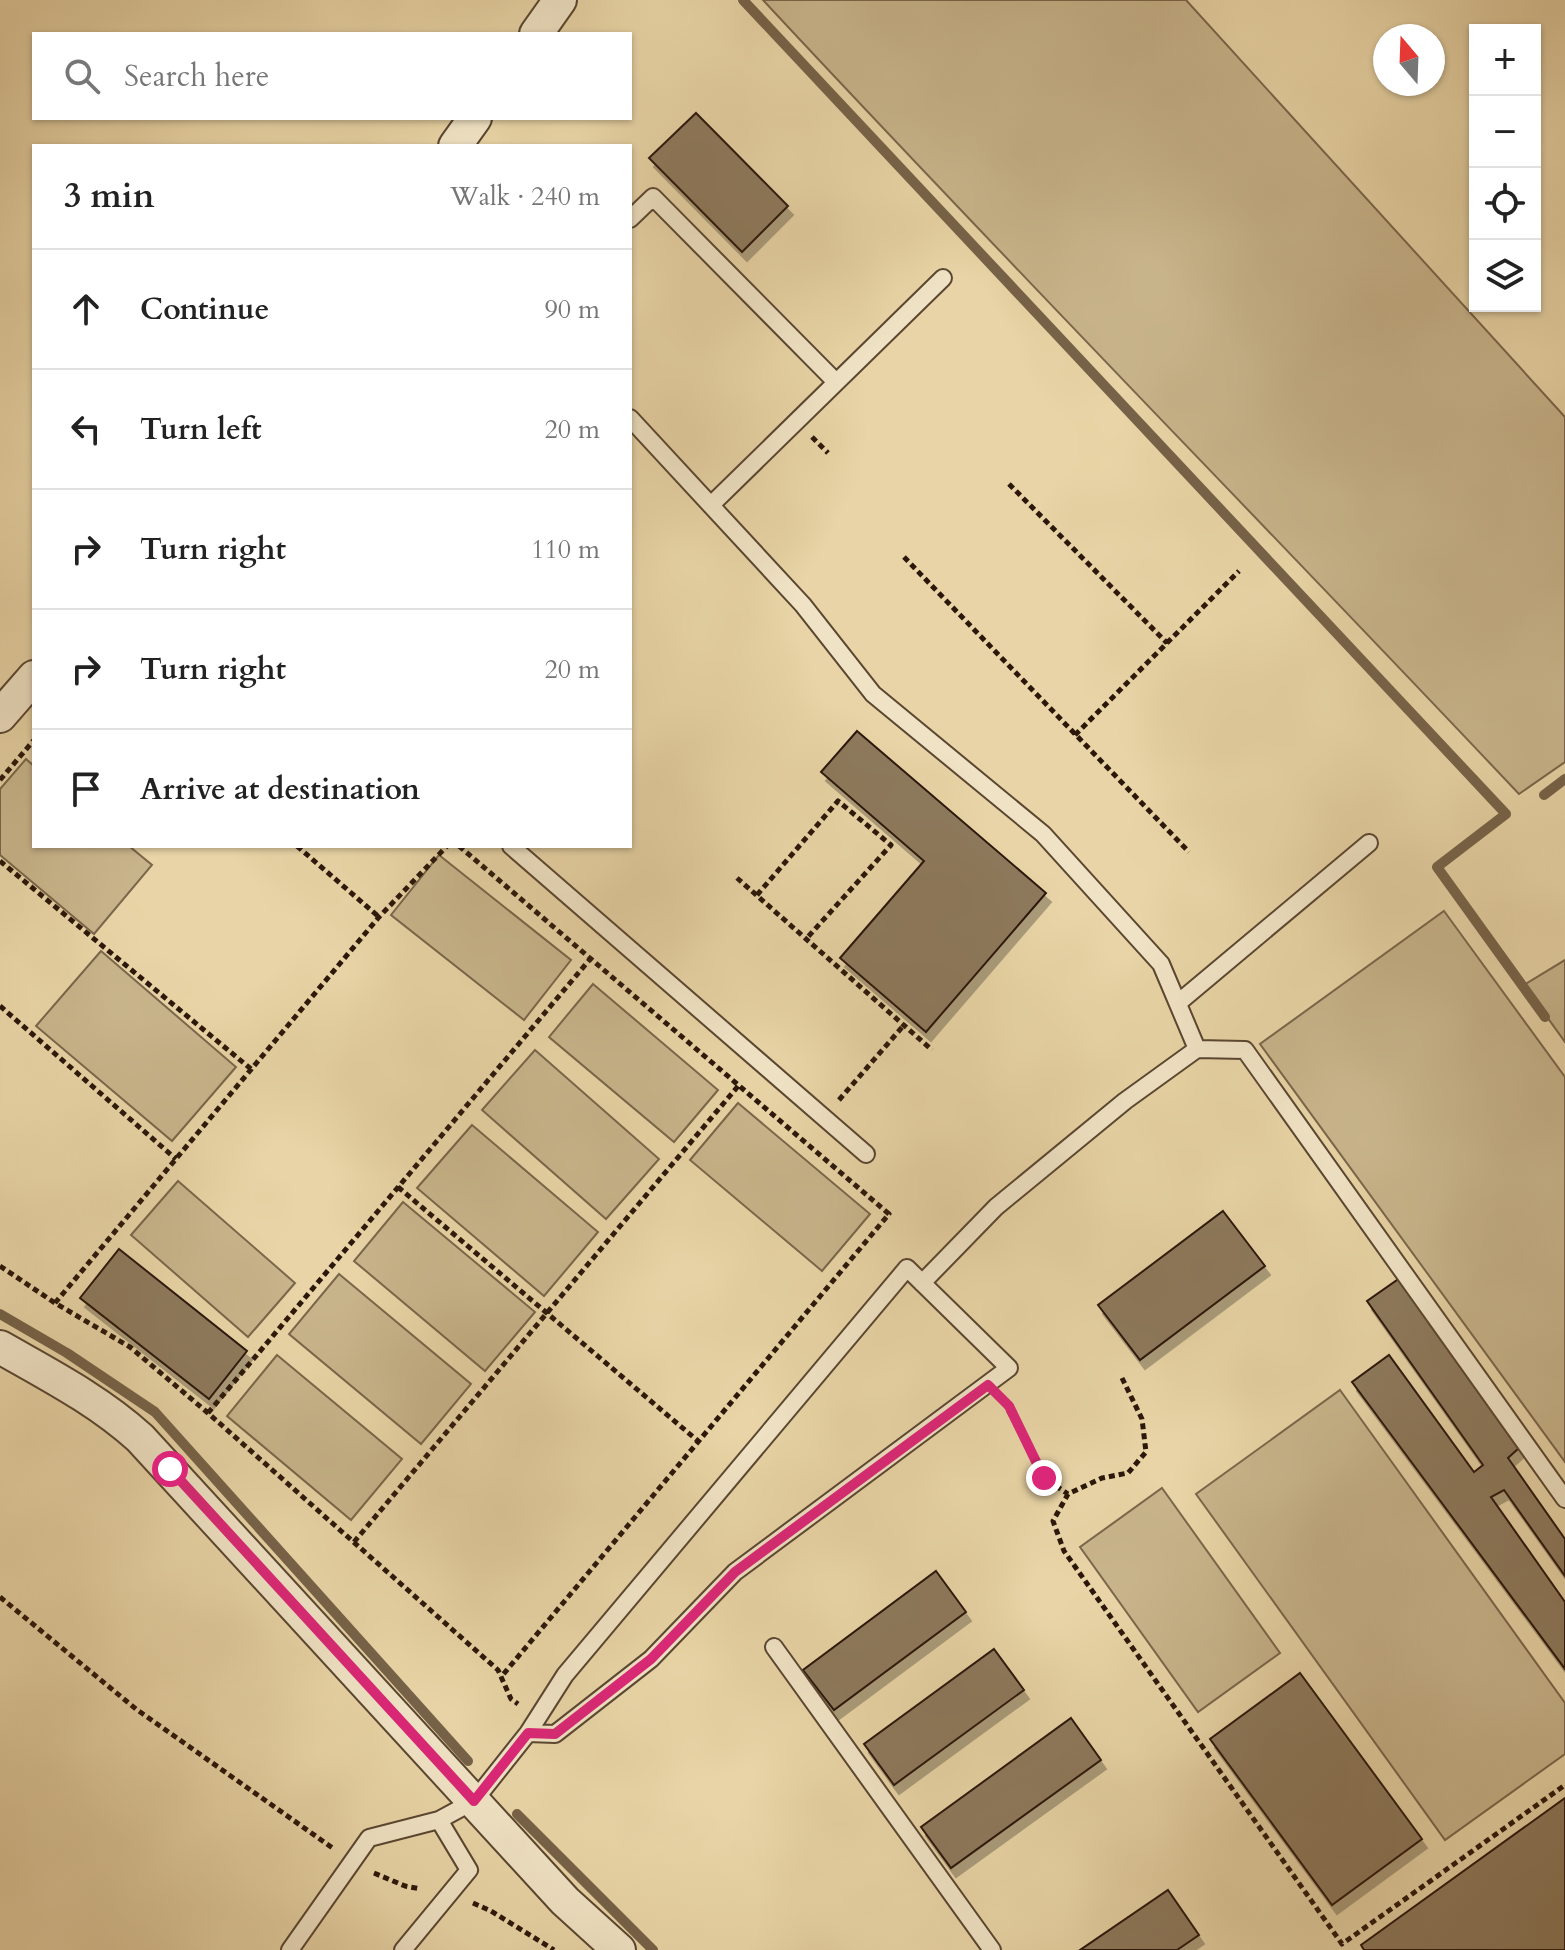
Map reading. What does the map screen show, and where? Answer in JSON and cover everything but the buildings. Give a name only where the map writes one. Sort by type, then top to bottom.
[{"type":"street","points":[[537,32],[560,0]]},
{"type":"street","points":[[456,144],[474,120]]},
{"type":"street","points":[[0,716],[32,679]]},
{"type":"street","points":[[0,1347],[114,1414],[140,1438],[565,1901],[619,1950]]},
{"type":"lane","points":[[632,217],[653,197],[836,382]]},
{"type":"lane","points":[[711,505],[943,278]]},
{"type":"lane","points":[[632,420],[803,605],[873,694],[1043,834],[1161,964],[1197,1049]]},
{"type":"lane","points":[[1178,1003],[1369,843]]},
{"type":"lane","points":[[513,848],[866,1154]]},
{"type":"lane","points":[[922,1283],[996,1207],[1125,1101],[1197,1049],[1245,1050],[1565,1499]]},
{"type":"lane","points":[[290,1950],[369,1838],[439,1820],[474,1801],[528,1733],[565,1675],[907,1268],[1009,1368],[735,1572],[651,1659],[555,1734],[528,1733]]},
{"type":"lane","points":[[774,1647],[992,1950]]},
{"type":"lane","points":[[403,1950],[469,1870],[439,1820]]},
{"type":"path","points":[[1009,484],[1167,643]]},
{"type":"path","points":[[904,557],[1189,852]]},
{"type":"path","points":[[1075,735],[1239,571]]},
{"type":"path","points":[[0,780],[32,742]]},
{"type":"path","points":[[757,895],[838,801],[891,845],[806,939]]},
{"type":"path","points":[[299,848],[379,917]]},
{"type":"path","points":[[55,1303],[379,917],[445,848]]},
{"type":"path","points":[[461,848],[889,1214],[501,1677]]},
{"type":"path","points":[[0,861],[251,1069]]},
{"type":"path","points":[[737,878],[932,1050]]},
{"type":"path","points":[[208,1413],[591,958]]},
{"type":"path","points":[[0,1006],[176,1159]]},
{"type":"path","points":[[824,1117],[904,1025]]},
{"type":"path","points":[[354,1542],[739,1085]]},
{"type":"path","points":[[398,1187],[698,1441]]},
{"type":"path","points":[[0,1266],[130,1347],[498,1670],[511,1699],[537,1718]]},
{"type":"path","points":[[1122,1378],[1142,1419],[1146,1452],[1128,1473],[1102,1478],[1068,1494],[1053,1521],[1064,1551],[1342,1944],[1565,1785]]},
{"type":"path","points":[[988,1385],[1009,1406],[1044,1478],[1068,1494]]},
{"type":"path","points":[[0,1597],[136,1709],[338,1852]]},
{"type":"path","points":[[363,1868],[405,1886],[434,1891]]},
{"type":"path","points":[[463,1899],[491,1911],[554,1950]]},
{"type":"shaded area","points":[[763,0],[1186,0],[1565,417],[1565,762],[1519,794]]},
{"type":"shaded area","points":[[26,759],[32,764],[32,848],[131,848],[152,865],[94,934],[0,855],[0,789]]},
{"type":"shaded area","points":[[439,855],[571,960],[524,1020],[391,915]]},
{"type":"shaded area","points":[[1444,911],[1565,1077],[1565,1462],[1260,1044]]},
{"type":"shaded area","points":[[101,951],[236,1067],[172,1141],[36,1026]]},
{"type":"shaded area","points":[[1565,960],[1565,1042],[1524,985]]},
{"type":"shaded area","points":[[593,984],[718,1090],[674,1142],[549,1037]]},
{"type":"shaded area","points":[[535,1050],[659,1159],[606,1219],[482,1110]]},
{"type":"shaded area","points":[[738,1103],[870,1214],[822,1271],[690,1160]]},
{"type":"shaded area","points":[[472,1125],[598,1232],[544,1296],[417,1188]]},
{"type":"shaded area","points":[[178,1181],[295,1283],[248,1337],[131,1235]]},
{"type":"shaded area","points":[[403,1202],[535,1312],[485,1371],[354,1261]]},
{"type":"shaded area","points":[[339,1274],[471,1384],[421,1444],[289,1334]]},
{"type":"shaded area","points":[[277,1355],[402,1459],[351,1520],[227,1416]]},
{"type":"shaded area","points":[[1340,1390],[1565,1703],[1565,1754],[1445,1840],[1196,1494]]},
{"type":"shaded area","points":[[1162,1488],[1280,1653],[1198,1712],[1080,1547]]},
{"type":"waterway","points":[[743,0],[1506,814],[1437,867],[1545,1017]]},
{"type":"waterway","points":[[1544,795],[1565,779]]},
{"type":"waterway","points":[[0,1314],[67,1353],[155,1412],[468,1761]]},
{"type":"waterway","points":[[517,1814],[653,1950]]},
{"type":"route","points":[[170,1469],[474,1801],[528,1733],[555,1734],[651,1659],[735,1572],[988,1385],[1009,1406],[1044,1478]]}]
